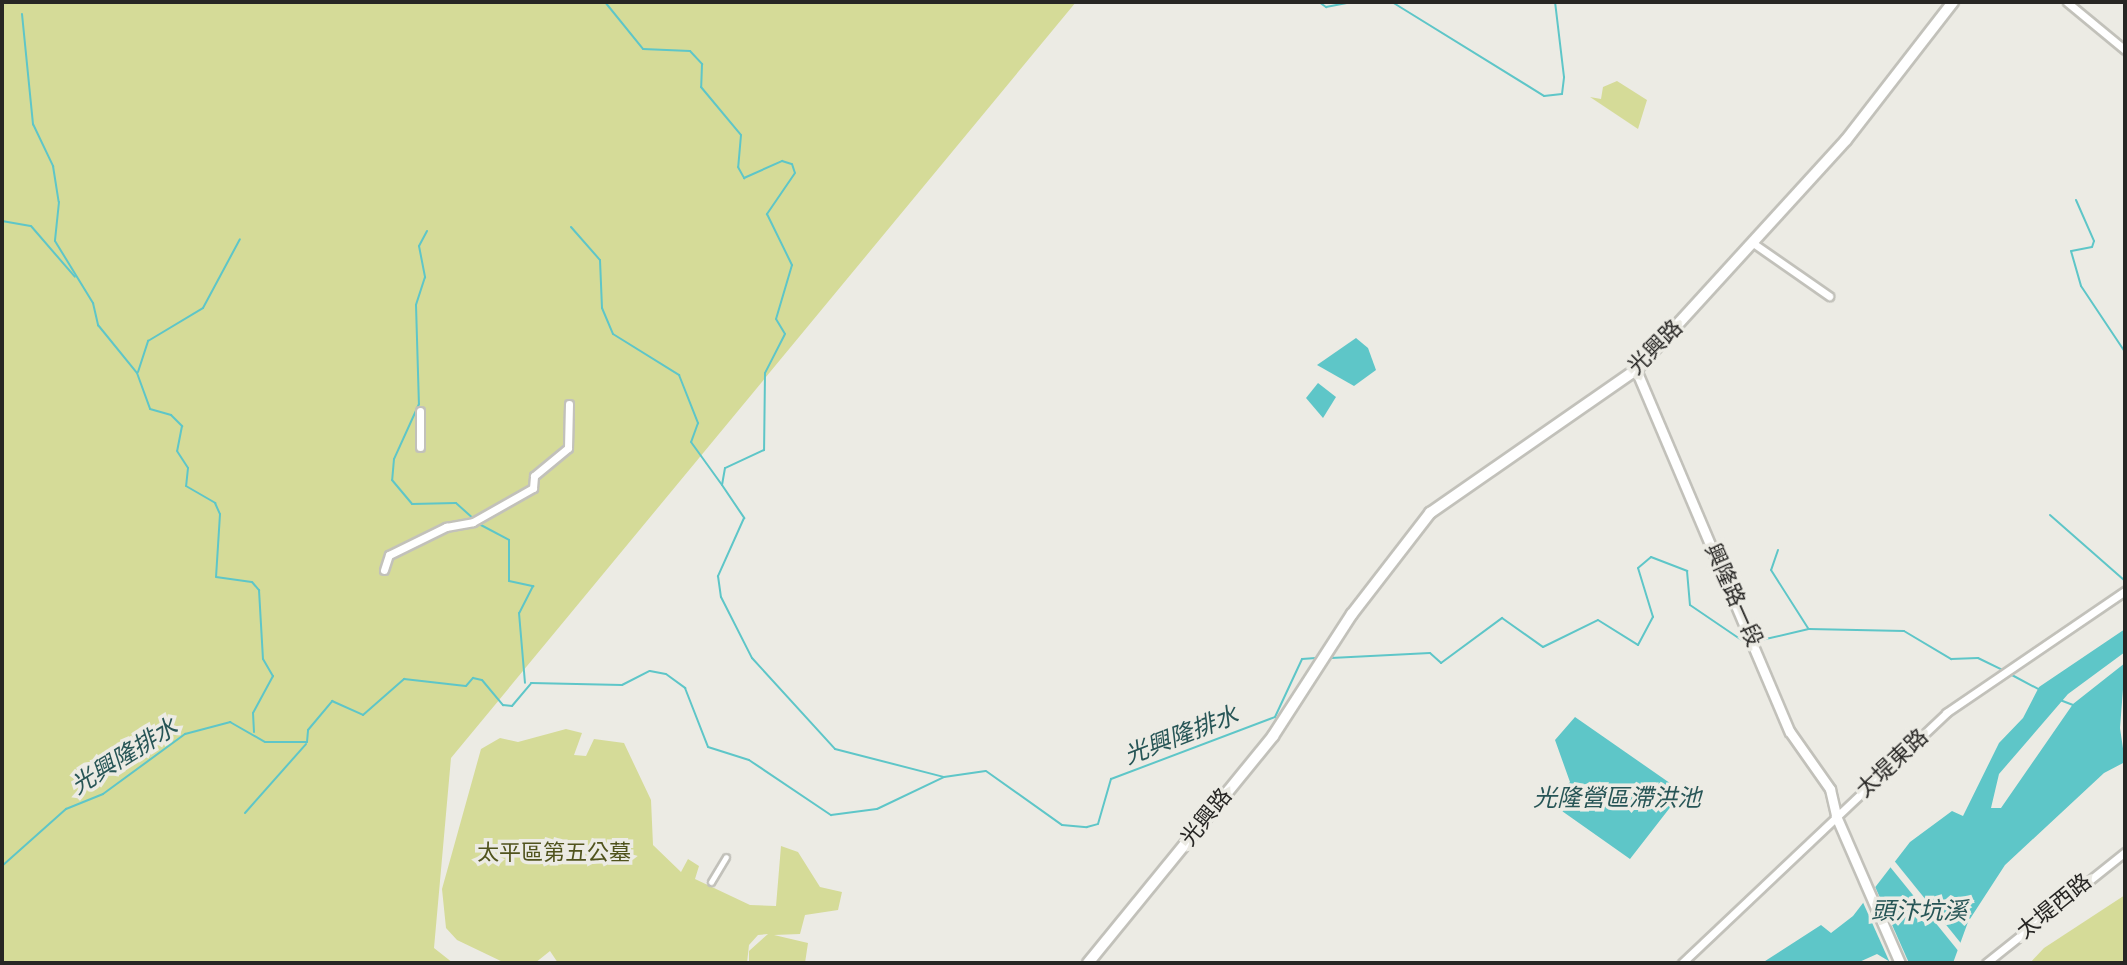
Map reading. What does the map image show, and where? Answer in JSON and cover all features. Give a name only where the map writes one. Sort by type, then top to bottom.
[{"type":"main road","name":"光興路","points":[[1088,963],[1273,736],[1324,655],[1441,501],[1636,370],[1902,74],[1953,2]]},
{"type":"street","points":[[2067,2],[2125,50]]},
{"type":"street","points":[[1753,243],[1829,296]]},
{"type":"street","name":"興隆路一段","points":[[1636,370],[1658,433],[1754,635],[1790,732],[1830,789],[1836,816],[1900,963]]},
{"type":"street","points":[[384,570],[389,555],[446,527],[476,520],[533,488],[534,476],[564,457],[569,404]]},
{"type":"street","points":[[420,411],[420,447]]},
{"type":"street","name":"太堤東路","points":[[1682,963],[1895,756],[2005,668],[2125,591]]},
{"type":"street","name":"太堤西路","points":[[1986,963],[2125,852]]},
{"type":"street","points":[[711,882],[726,857]]},
{"type":"green space","points":[[2,2],[1076,2],[451,758],[434,948],[453,963],[2,963]]},
{"type":"green space","points":[[1617,81],[1647,100],[1638,129],[1590,97],[1601,99],[1603,87]]},
{"type":"green space","name":"太平區第五公墓","points":[[566,729],[582,733],[574,755],[586,756],[594,739],[624,743],[651,800],[653,845],[681,872],[688,859],[699,866],[695,879],[750,905],[776,906],[781,846],[798,852],[820,887],[842,892],[838,910],[805,915],[800,934],[774,935],[808,943],[805,963],[749,963],[749,951],[768,934],[758,935],[749,945],[747,963],[558,963],[550,951],[535,963],[505,963],[457,940],[446,928],[442,889],[481,749],[500,738],[518,742]]},
{"type":"green space","points":[[2125,895],[2125,963],[2030,963],[2044,948]]},
{"type":"water","points":[[1356,338],[1368,348],[1376,370],[1354,386],[1317,365]]},
{"type":"water","points":[[1318,383],[1336,397],[1323,418],[1306,398]]},
{"type":"water","name":"頭汴坑溪","points":[[2125,629],[2125,652],[2068,694],[1999,774],[1991,808],[2001,808],[2073,704],[2125,663],[2120,728],[2125,762],[2104,773],[2005,865],[1968,922],[1953,963],[1892,963],[1877,954],[1857,963],[1762,963],[1821,925],[1831,933],[1853,916],[1910,842],[1952,811],[1963,816],[1999,743],[2023,718],[2039,687]]},
{"type":"water","name":"光隆營區滯洪池","points":[[1575,717],[1677,788],[1679,796],[1630,859],[1552,804],[1570,782],[1555,740]]},
{"type":"pier","points":[[1892,858],[1965,948],[1960,953],[1887,862]]},
{"type":"pier","points":[[1873,882],[1909,963],[1890,963],[1861,898]]},
{"type":"waterway","points":[[605,2],[643,49],[690,51],[702,64],[701,87],[741,135],[738,167],[744,178],[782,161],[792,164],[795,173],[767,214],[792,265],[776,319],[785,334],[765,373],[764,450],[725,468],[722,485],[744,518],[718,576],[721,597],[752,658],[835,749],[944,777]]},
{"type":"waterway","points":[[1319,2],[1326,7],[1351,2]]},
{"type":"waterway","points":[[1392,2],[1544,96],[1562,94],[1564,77],[1555,2]]},
{"type":"waterway","points":[[22,14],[33,124],[53,166],[59,202],[55,241],[93,303],[98,325],[137,373],[150,409],[171,415],[182,426],[177,451],[188,468],[186,486],[215,503],[220,514],[216,577],[252,582],[259,590],[263,659],[273,676],[253,713],[254,732]]},
{"type":"waterway","points":[[2076,200],[2094,241],[2092,247],[2071,251],[2081,286],[2125,352]]},
{"type":"waterway","points":[[2,221],[31,226],[75,277]]},
{"type":"waterway","points":[[571,227],[600,260],[602,308],[613,334],[679,375],[698,423],[691,442],[722,485]]},
{"type":"waterway","points":[[427,231],[419,246],[425,277],[416,305],[419,404],[394,459],[392,480],[412,504],[456,503],[474,519]]},
{"type":"waterway","points":[[138,372],[148,341],[203,308],[240,239]]},
{"type":"waterway","points":[[2050,515],[2125,581]]},
{"type":"waterway","points":[[479,524],[509,540],[509,581],[533,586],[519,613],[525,683]]},
{"type":"waterway","points":[[1778,550],[1771,570],[1808,628]]},
{"type":"waterway","name":"光興隆排水","points":[[1331,658],[1430,653],[1441,663],[1502,618],[1543,647],[1598,620],[1638,645],[1653,617],[1638,568],[1651,557],[1687,571],[1690,605],[1746,643]]},
{"type":"waterway","name":"光興隆排水","points":[[1757,641],[1809,629],[1904,631],[1951,659],[1978,658],[2005,671]]},
{"type":"waterway","name":"光興隆排水","points":[[2,866],[66,809],[103,794],[185,734],[230,722],[265,742],[307,742],[308,730],[332,701],[363,715],[404,679],[466,686],[473,678],[482,680],[503,705],[512,706],[531,683],[622,685],[650,671],[666,674],[685,688],[708,747],[749,760],[831,815],[877,809],[944,777],[986,771],[1062,825],[1087,827],[1098,824],[1111,779],[1275,717],[1302,659],[1316,658]]},
{"type":"waterway","name":"光興隆排水","points":[[2010,674],[2040,690]]},
{"type":"waterway","name":"光興隆排水","points":[[2060,700],[2073,705]]},
{"type":"waterway","points":[[245,813],[306,744]]}]
